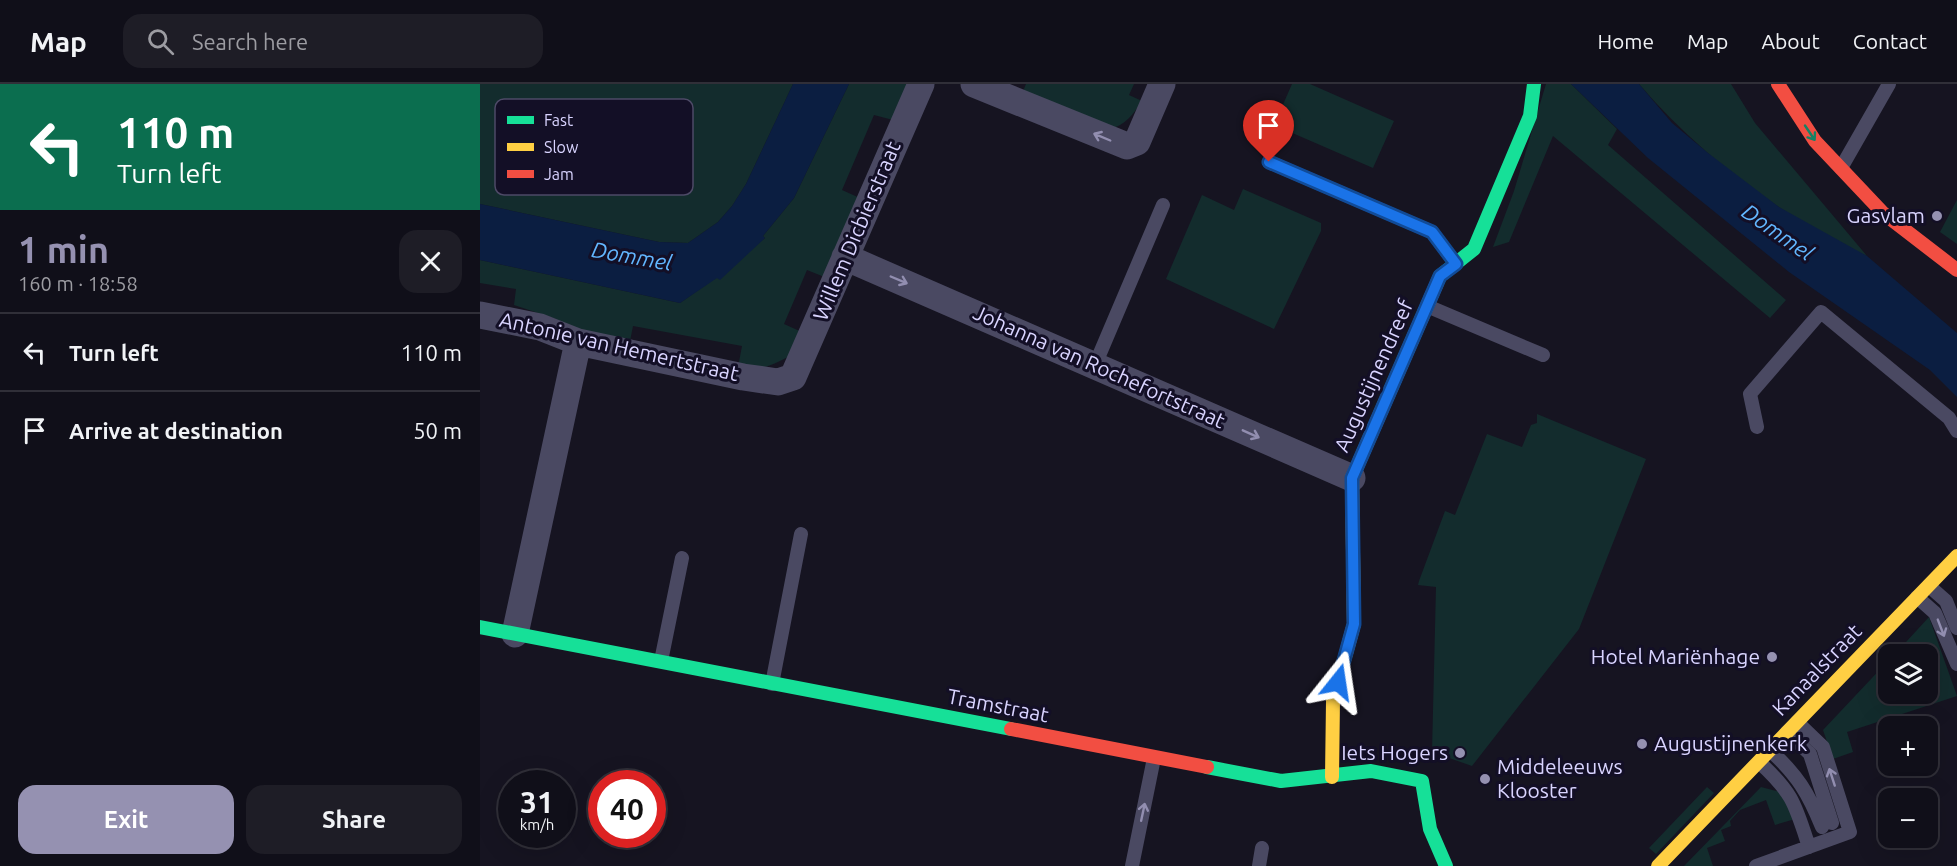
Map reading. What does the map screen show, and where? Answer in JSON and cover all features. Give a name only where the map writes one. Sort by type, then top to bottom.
[{"type":"street","name":"Willem Dicbierstraat","points":[[793,377],[921,84]]},
{"type":"street","points":[[974,84],[1127,146],[1137,142],[1162,84]]},
{"type":"street","points":[[1778,84],[1815,141],[1883,213],[1957,270]]},
{"type":"street","name":"Augustijnendreef","points":[[1332,777],[1333,701],[1354,624],[1352,478],[1440,276],[1474,249],[1530,116],[1535,87]]},
{"type":"street","name":"Johanna van Rochefortstraat","points":[[845,257],[1352,478]]},
{"type":"street","name":"Antonie van Hemertstraat","points":[[480,315],[540,327],[578,342],[743,377],[778,382],[793,377]]},
{"type":"street","points":[[515,634],[578,342]]},
{"type":"street","name":"Kanaalstraat","points":[[1658,866],[1957,556]]},
{"type":"street","name":"Tramstraat","points":[[480,627],[1281,781],[1371,771],[1422,781],[1430,829],[1446,866]]},
{"type":"lane","points":[[1841,168],[1889,84]]},
{"type":"lane","points":[[1269,162],[1432,232],[1456,264]]},
{"type":"lane","points":[[1095,366],[1163,205]]},
{"type":"lane","points":[[1427,306],[1543,355]]},
{"type":"lane","points":[[1757,427],[1750,394],[1821,312],[1949,418],[1957,431]]},
{"type":"lane","points":[[772,684],[801,534]]},
{"type":"lane","points":[[661,661],[682,558]]},
{"type":"lane","points":[[1928,586],[1946,601],[1957,628]]},
{"type":"lane","points":[[1917,597],[1935,613],[1957,664]]},
{"type":"lane","points":[[1755,866],[1850,832],[1822,747],[1797,722]]},
{"type":"lane","points":[[1770,750],[1793,771],[1827,825],[1810,754],[1787,732]]},
{"type":"lane","points":[[1132,866],[1154,758]]},
{"type":"lane","points":[[1759,762],[1781,782],[1792,797],[1809,847]]},
{"type":"lane","points":[[1259,866],[1262,848]]},
{"type":"green space","points":[[480,84],[793,84],[746,184],[732,206],[718,222],[688,243],[659,242],[480,204]]},
{"type":"green space","points":[[849,84],[912,84],[893,120],[874,115],[842,190],[862,199],[827,278],[807,270],[784,324],[804,333],[809,345],[774,364],[755,369],[746,367],[739,362],[742,346],[633,326],[629,346],[596,341],[556,319],[514,305],[516,289],[480,283],[480,260],[680,303],[717,277],[765,238],[763,236],[794,198]]},
{"type":"green space","points":[[1026,84],[1134,84],[1129,95],[1142,101],[1128,118],[1109,130],[1022,94]]},
{"type":"green space","points":[[1292,84],[1310,84],[1394,121],[1373,168],[1274,125]]},
{"type":"green space","points":[[1546,84],[1571,84],[1617,129],[1608,145],[1786,300],[1770,318],[1553,136],[1509,242],[1493,247],[1514,191]]},
{"type":"green space","points":[[1639,84],[1731,84],[1755,123],[1867,256],[1804,223],[1744,182],[1688,135]]},
{"type":"green space","points":[[1243,189],[1321,223],[1321,231],[1274,329],[1166,279],[1202,195],[1234,210]]},
{"type":"green space","points":[[1957,200],[1957,244],[1940,232]]},
{"type":"green space","points":[[1537,414],[1646,459],[1579,629],[1472,766],[1432,752],[1436,587],[1418,585],[1445,511],[1455,515],[1487,434],[1522,447],[1531,425],[1537,423]]},
{"type":"green space","points":[[1929,617],[1957,696],[1938,702],[1938,644],[1904,644]]},
{"type":"green space","points":[[1878,672],[1878,704],[1933,704],[1896,716],[1878,716],[1878,722],[1847,732],[1853,752],[1833,759],[1823,730]]},
{"type":"green space","points":[[1707,787],[1714,793],[1656,854],[1649,848]]},
{"type":"green space","points":[[1761,787],[1780,792],[1795,819],[1775,825],[1766,800],[1740,810],[1730,821],[1731,826],[1721,830],[1725,841],[1707,848],[1713,866],[1684,866]]},
{"type":"water","name":"Dommel","points":[[793,84],[849,84],[794,198],[763,236],[765,238],[720,280],[717,278],[680,303],[480,260],[480,204],[659,242],[688,243],[718,222],[732,206],[746,184]]},
{"type":"water","name":"Dommel","points":[[1571,84],[1639,84],[1672,123],[1779,207],[1867,256],[1957,333],[1957,397],[1930,370],[1789,272],[1648,158]]},
{"type":"traffic: fast","points":[[1437,283],[1440,276],[1474,249],[1530,116],[1534,84]]},
{"type":"traffic: fast","points":[[480,627],[1011,729]]},
{"type":"traffic: fast","points":[[1207,767],[1281,781],[1371,771],[1422,781],[1430,829],[1446,866]]},
{"type":"traffic: slow","points":[[1332,777],[1333,701],[1354,624],[1352,478],[1437,283]]},
{"type":"traffic: slow","points":[[1658,866],[1957,556]]},
{"type":"traffic: jam","points":[[1778,84],[1815,141],[1883,213],[1957,270]]},
{"type":"traffic: jam","points":[[1011,729],[1207,767]]},
{"type":"place","name":"Gasvlam","points":[[1937,216]]},
{"type":"place","name":"Hotel Mariënhage","points":[[1772,657]]},
{"type":"place","name":"Augustijnenkerk","points":[[1642,744]]},
{"type":"place","name":"Iets Hogers","points":[[1460,753]]},
{"type":"place","name":"Middeleeuws Klooster","points":[[1485,779]]},
{"type":"route","points":[[1269,162],[1432,232],[1456,264],[1440,276],[1352,478],[1354,624],[1338,682]]}]
